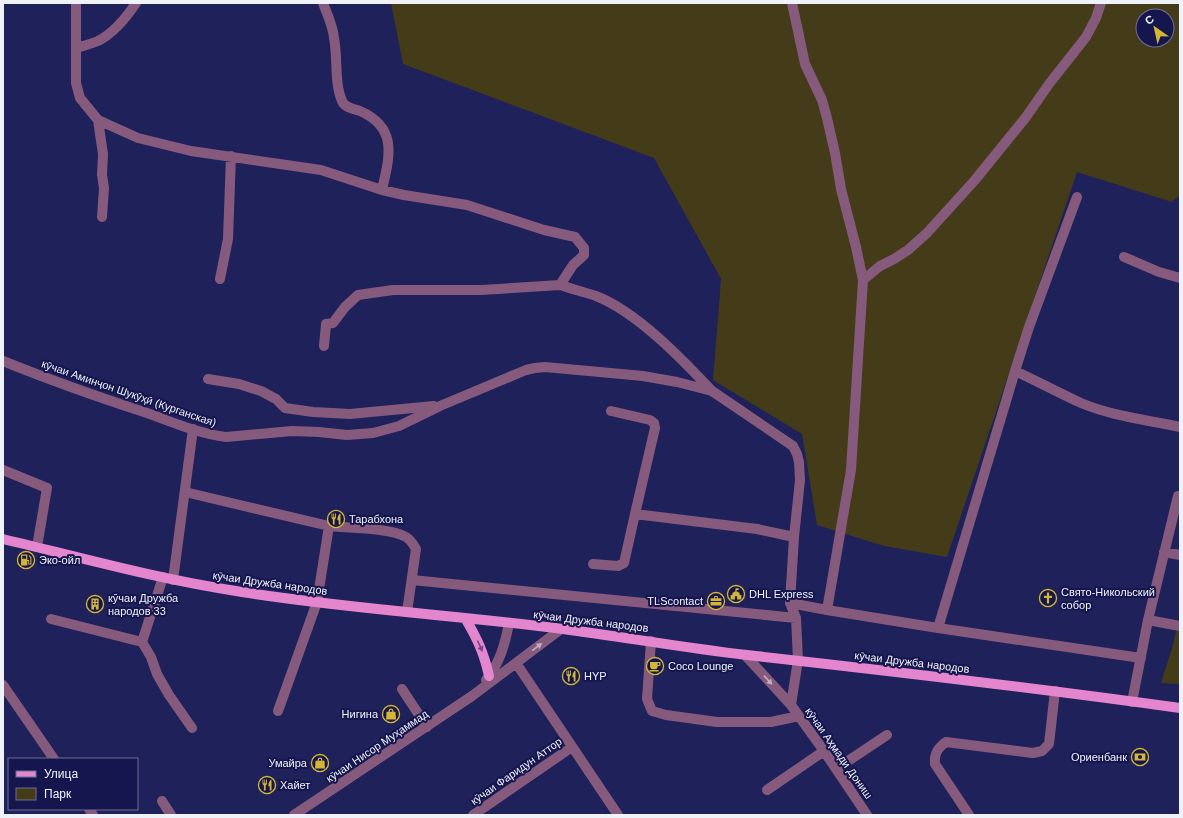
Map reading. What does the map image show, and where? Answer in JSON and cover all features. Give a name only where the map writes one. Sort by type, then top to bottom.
[{"type":"main road","name":"кӯчаи Дружба народов","points":[[3,538],[173,580],[241,592],[317,602],[561,629],[745,655],[1055,691],[1180,708]]},
{"type":"main road","points":[[465,618],[482,648],[486,659],[489,676]]},
{"type":"street","points":[[76,3],[76,83],[80,98],[98,120],[138,138],[191,151],[321,170],[382,190],[467,205],[544,230],[575,237],[584,248],[584,254],[573,265],[560,285]]},
{"type":"street","points":[[76,48],[96,42],[108,34],[119,25],[136,3]]},
{"type":"street","points":[[323,3],[334,37],[337,74],[343,104],[372,118],[384,132],[388,141],[390,154],[382,190]]},
{"type":"street","points":[[792,3],[805,64],[822,100],[827,118],[841,189],[863,280],[851,470],[826,610]]},
{"type":"street","points":[[863,280],[880,266],[908,250],[927,233],[975,180],[1026,117],[1049,84],[1086,37],[1102,3]]},
{"type":"street","points":[[98,120],[103,154],[102,175],[104,188],[102,217]]},
{"type":"street","points":[[220,280],[228,239],[231,156]]},
{"type":"street","points":[[938,628],[1028,327],[1077,197]]},
{"type":"street","points":[[1124,257],[1159,272],[1180,278]]},
{"type":"street","points":[[324,346],[326,324],[333,323],[345,306],[358,295],[393,290],[481,290],[560,285],[596,296],[631,316],[673,351],[712,391]]},
{"type":"street","name":"кӯчаи Аминҷон Шукӯҳӣ (Курганская)","points":[[3,361],[54,382],[193,429],[226,437],[292,431],[347,435],[373,433],[399,426],[440,406],[535,368],[570,369],[643,376],[677,382],[712,391],[793,446],[800,462],[800,480],[794,537]]},
{"type":"street","points":[[1015,371],[1082,403],[1118,414],[1180,427]]},
{"type":"street","points":[[208,379],[240,384],[261,391],[276,399],[284,408],[313,412],[350,414],[440,406]]},
{"type":"street","points":[[593,564],[618,566],[624,563],[655,428],[654,423],[650,420],[611,411]]},
{"type":"street","points":[[173,580],[193,429]]},
{"type":"street","points":[[3,470],[47,488],[37,547]]},
{"type":"street","points":[[185,492],[329,526],[389,532],[406,537],[412,542],[416,549],[407,612]]},
{"type":"street","points":[[1132,702],[1148,620],[1179,493]]},
{"type":"street","points":[[635,514],[757,529],[794,537],[790,603],[796,618],[798,660],[791,705]]},
{"type":"street","points":[[278,711],[317,602],[329,526]]},
{"type":"street","points":[[1164,552],[1180,555]]},
{"type":"street","points":[[142,642],[163,577]]},
{"type":"street","points":[[412,580],[796,618]]},
{"type":"street","points":[[790,603],[938,628],[1141,658]]},
{"type":"street","points":[[51,619],[142,642],[151,657],[157,674],[165,688],[192,728]]},
{"type":"street","points":[[1148,620],[1180,626]]},
{"type":"street","name":"кӯчаи Нисор Муҳаммад","points":[[472,696],[489,676],[502,651],[508,623]]},
{"type":"street","name":"кӯчаи Нисор Муҳаммад","points":[[299,814],[472,696],[561,629]]},
{"type":"street","points":[[651,642],[647,699],[652,711],[666,715],[717,722],[771,722],[799,716]]},
{"type":"street","name":"кӯчаи Аҳмади Дониш","points":[[745,655],[791,705],[867,815]]},
{"type":"street","points":[[516,663],[618,815]]},
{"type":"street","points":[[3,685],[53,758]]},
{"type":"street","points":[[402,689],[427,727]]},
{"type":"street","points":[[969,815],[935,764],[934,756],[938,747],[946,742],[1033,753],[1042,751],[1049,744],[1055,691]]},
{"type":"street","points":[[836,769],[887,734]]},
{"type":"street","name":"кӯчаи Фаридун Аттор","points":[[473,815],[572,747]]},
{"type":"street","points":[[767,790],[824,751]]},
{"type":"street","points":[[162,801],[171,815]]},
{"type":"green space","points":[[391,3],[1180,3],[1180,195],[1172,202],[1077,172],[947,557],[884,546],[817,525],[802,434],[713,380],[721,279],[654,158],[403,64]]},
{"type":"green space","points":[[1177,627],[1180,628],[1180,684],[1161,683],[1173,645]]},
{"type":"place","name":"Тарабхона","points":[[336,519]]},
{"type":"place","name":"Эко-ойл","points":[[26,560]]},
{"type":"place","name":"DHL Express","points":[[736,594]]},
{"type":"place","name":"Свято-Никольский собор","points":[[1048,598]]},
{"type":"place","name":"TLScontact","points":[[716,601]]},
{"type":"place","name":"кӯчаи Дружба народов 33","points":[[95,604]]},
{"type":"place","name":"Coco Lounge","points":[[655,666]]},
{"type":"place","name":"HYP","points":[[571,676]]},
{"type":"place","name":"Нигина","points":[[391,714]]},
{"type":"place","name":"Ориенбанк","points":[[1140,757]]},
{"type":"place","name":"Умайра","points":[[320,763]]},
{"type":"place","name":"Хайет","points":[[267,785]]}]
